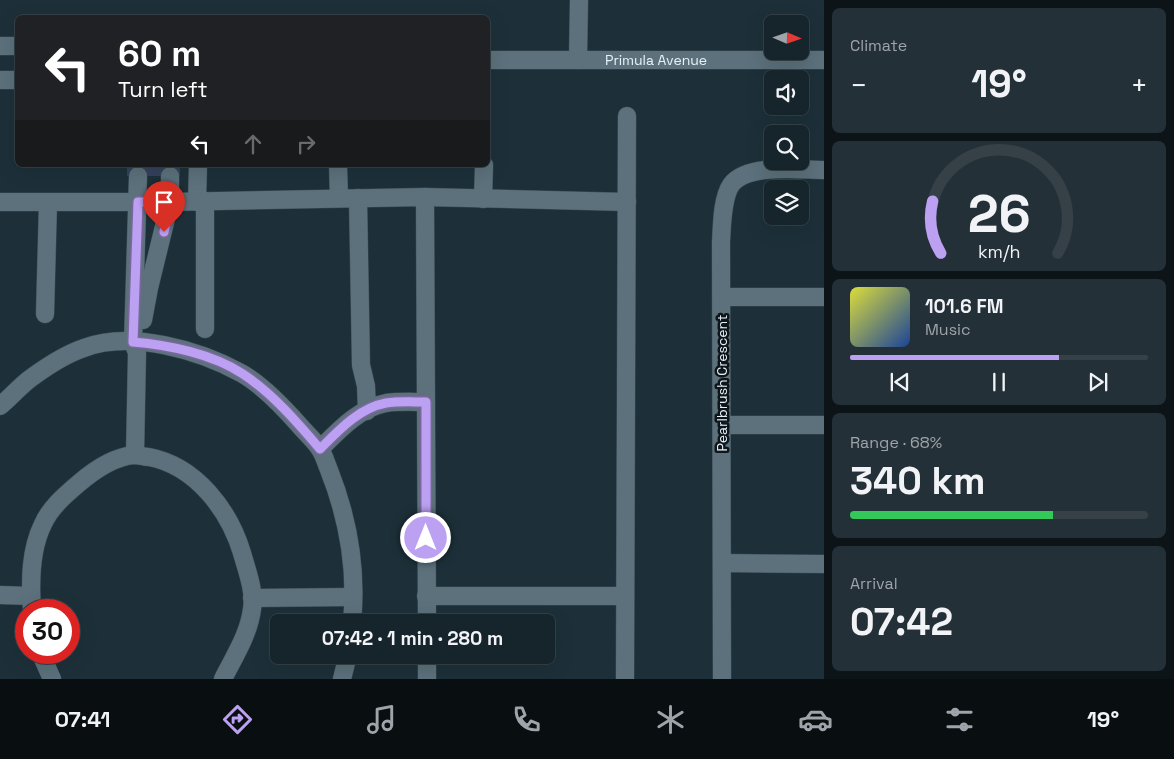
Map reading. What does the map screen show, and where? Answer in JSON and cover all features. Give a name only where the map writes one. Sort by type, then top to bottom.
[{"type":"street","points":[[578,60],[579,0]]},
{"type":"street","points":[[0,46],[15,46]]},
{"type":"street","name":"Primula Avenue","points":[[490,60],[824,60]]},
{"type":"street","points":[[0,80],[15,80]]},
{"type":"street","points":[[625,679],[627,116]]},
{"type":"street","points":[[198,167],[205,328]]},
{"type":"street","points":[[338,167],[339,198]]},
{"type":"street","points":[[483,199],[484,167]]},
{"type":"street","name":"Pearlbrush Crescent","points":[[722,679],[722,218],[725,201],[731,185],[742,176],[754,172],[768,170],[824,170]]},
{"type":"street","points":[[135,455],[138,176]]},
{"type":"street","points":[[137,346],[170,202],[170,176]]},
{"type":"street","points":[[0,202],[201,202],[425,197],[627,202]]},
{"type":"street","points":[[425,197],[427,614]]},
{"type":"street","points":[[358,198],[361,365],[366,386],[367,411]]},
{"type":"street","points":[[45,314],[48,202]]},
{"type":"street","points":[[722,297],[824,297]]},
{"type":"street","points":[[0,406],[30,378],[83,348],[102,343],[165,346],[195,354],[242,374],[287,411],[320,449],[342,509],[349,541],[352,614]]},
{"type":"street","points":[[320,449],[346,422],[385,403],[426,402]]},
{"type":"street","points":[[722,424],[824,426]]},
{"type":"street","points":[[31,599],[31,572],[35,546],[43,523],[62,498],[103,465],[135,455],[171,464],[188,474],[219,504],[239,543],[250,582],[252,608],[246,634],[223,679]]},
{"type":"street","points":[[722,563],[824,564]]},
{"type":"street","points":[[0,595],[16,599]]},
{"type":"street","points":[[426,596],[625,596]]},
{"type":"street","points":[[252,598],[352,597]]},
{"type":"street","points":[[45,664],[52,679]]},
{"type":"street","points":[[342,679],[346,664]]},
{"type":"street","points":[[427,664],[427,679]]},
{"type":"building","points":[[127,167],[180,167],[180,176],[127,176]]},
{"type":"route","points":[[164,232],[170,202],[138,202],[133,342],[165,346],[195,354],[242,374],[287,411],[320,449],[346,422],[385,403],[426,402],[426,538]]}]
